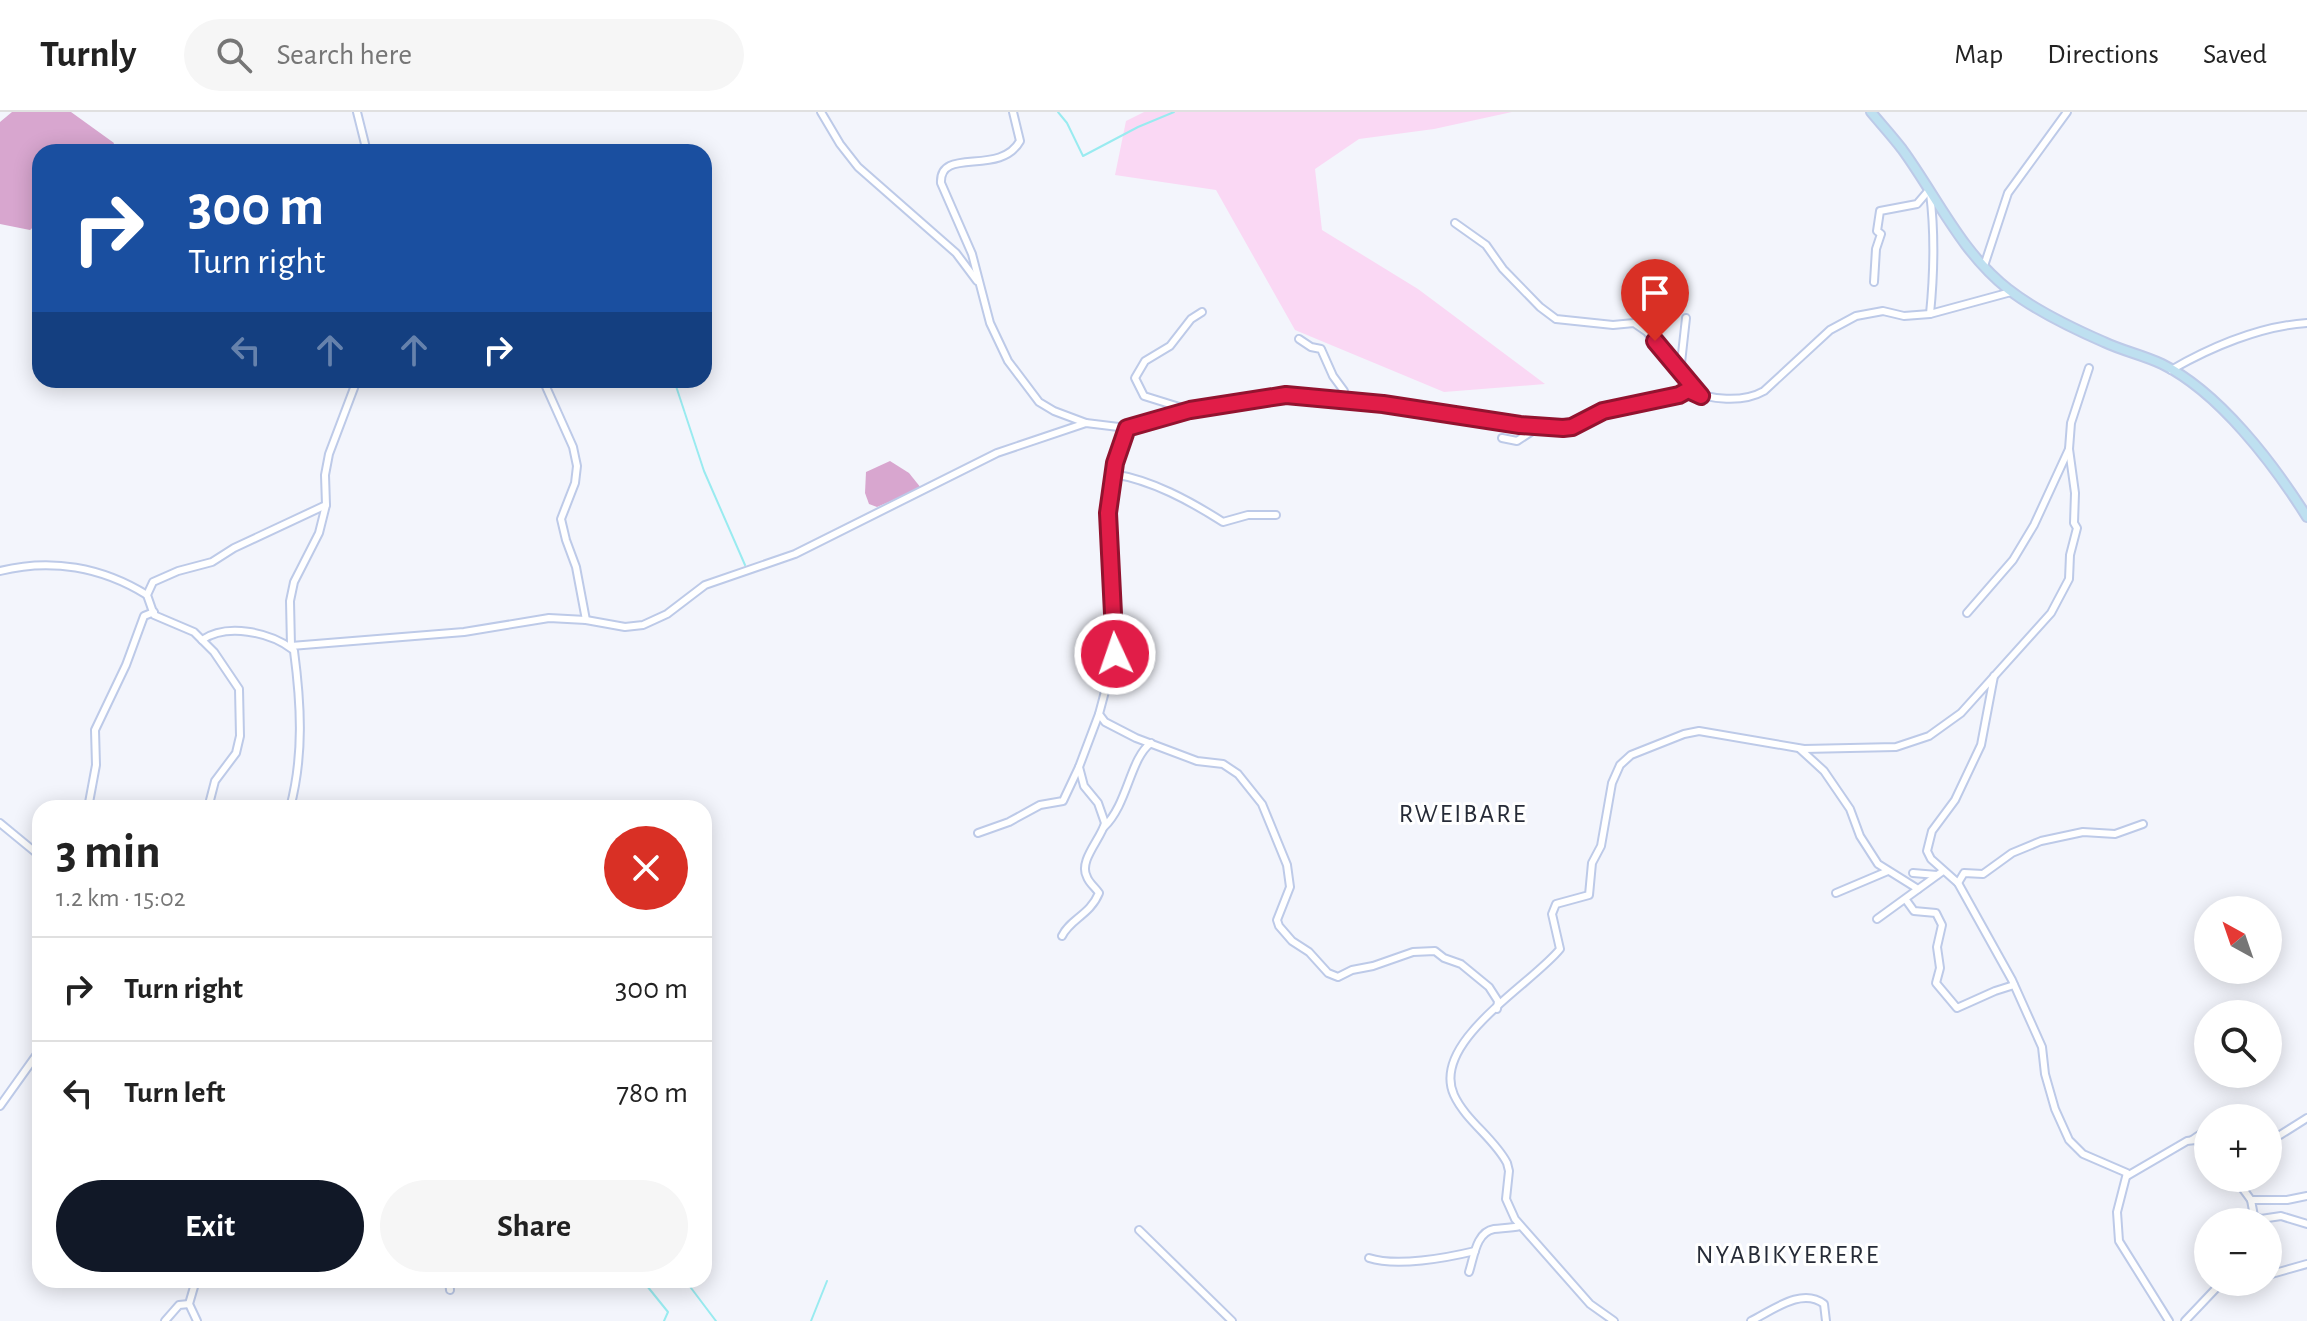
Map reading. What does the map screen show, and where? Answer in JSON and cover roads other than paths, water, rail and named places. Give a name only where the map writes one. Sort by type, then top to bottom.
[{"type":"street","points":[[357,112],[365,144]]},
{"type":"street","points":[[821,112],[858,167],[956,253],[979,283]]},
{"type":"street","points":[[1013,112],[1020,141],[1013,151],[989,162],[955,163],[941,176],[943,190],[972,254],[998,345],[1039,402],[1086,423],[1127,428],[1190,410],[1286,395],[1540,426],[1572,427],[1603,411],[1679,395],[1688,390],[1701,396],[1739,399],[1755,396],[1830,330],[1856,316],[1883,311],[1904,316],[1930,314],[2011,292]]},
{"type":"street","points":[[1871,112],[1902,149],[1952,228],[2011,292],[2057,320],[2171,370],[2227,413],[2266,457],[2307,517]]},
{"type":"street","points":[[1984,266],[2008,193],[2067,112]]},
{"type":"street","points":[[1874,282],[1876,249],[1881,234],[1877,231],[1880,211],[1917,204],[1929,190]]},
{"type":"street","points":[[1929,190],[1934,217],[1930,314]]},
{"type":"street","points":[[1455,223],[1486,245],[1503,269],[1556,319],[1613,325],[1634,323],[1647,332],[1701,396]]},
{"type":"street","points":[[1190,410],[1144,396],[1135,378],[1145,361],[1161,354],[1191,319],[1202,312]]},
{"type":"street","points":[[1680,372],[1686,318]]},
{"type":"street","points":[[2171,370],[2193,357],[2243,338],[2307,323]]},
{"type":"street","points":[[1299,339],[1321,349],[1333,376],[1344,391],[1345,401]]},
{"type":"street","points":[[1614,1321],[1590,1304],[1520,1226],[1506,1199],[1507,1163],[1453,1094],[1450,1075],[1458,1052],[1486,1017],[1560,949],[1552,914],[1556,904],[1589,895],[1592,863],[1601,846],[1612,783],[1624,760],[1684,734],[1699,731],[1798,748],[1896,747],[1921,740],[1955,718],[1994,676],[2051,613],[2069,579],[2070,555],[2077,528],[2074,523],[2075,493],[2069,449],[2071,423],[2089,368]]},
{"type":"street","points":[[291,800],[302,735],[289,613],[294,582],[319,533],[326,505],[325,475],[329,454],[354,388]]},
{"type":"street","points":[[547,388],[575,456],[577,474],[561,519],[576,567],[586,620]]},
{"type":"street","points":[[202,640],[220,632],[259,634],[293,649],[464,632],[549,618],[625,627],[654,622],[705,585],[795,554],[997,453],[1086,423]]},
{"type":"street","points":[[1502,438],[1517,441],[1540,426]]},
{"type":"street","points":[[978,833],[1009,822],[1040,805],[1063,801],[1099,714],[1115,649],[1108,513],[1113,474],[1127,428]]},
{"type":"street","points":[[1967,613],[2013,560],[2034,525],[2069,449]]},
{"type":"street","points":[[1113,474],[1132,477],[1183,498],[1223,522],[1246,515],[1276,515]]},
{"type":"street","points":[[147,595],[153,582],[212,562],[234,548],[326,505]]},
{"type":"street","points":[[0,571],[31,564],[86,569],[127,583],[147,595],[154,615],[189,629],[202,640],[235,683],[240,700],[240,736],[236,753],[215,781],[210,800]]},
{"type":"street","points":[[89,800],[96,765],[95,730],[126,665],[144,616],[154,612]]},
{"type":"street","points":[[1115,649],[1118,648],[1120,656],[1120,672]]},
{"type":"street","points":[[1994,676],[1981,745],[1955,800],[1932,831],[1926,846],[1928,855],[1940,873],[1958,883],[2014,985],[2042,1047],[2045,1074],[2055,1109],[2069,1140],[2083,1154],[2123,1170],[2127,1176]]},
{"type":"street","points":[[1099,714],[1114,727],[1151,743],[1197,761],[1231,768],[1248,786],[1266,813],[1287,865],[1290,887],[1278,916],[1279,926],[1328,973],[1338,977],[1413,952],[1435,951],[1461,964],[1489,987],[1498,1001],[1497,1009]]},
{"type":"street","points":[[1062,936],[1068,925],[1079,920],[1097,898],[1099,893],[1085,870],[1092,848],[1104,827],[1114,818],[1138,761],[1151,743]]},
{"type":"street","points":[[1798,748],[1824,771],[1850,809],[1866,847],[1878,864],[1918,889]]},
{"type":"street","points":[[1079,767],[1084,786],[1098,803],[1104,827]]},
{"type":"street","points":[[0,823],[32,849]]},
{"type":"street","points":[[1958,883],[1964,873],[1983,874],[2004,857],[2032,844],[2083,832],[2115,834],[2143,824]]},
{"type":"street","points":[[1836,893],[1888,871]]},
{"type":"street","points":[[1913,873],[1940,873]]},
{"type":"street","points":[[1877,919],[1940,873]]},
{"type":"street","points":[[1906,900],[1914,911],[1930,911],[1940,919],[1937,984],[1957,1008],[2014,985]]},
{"type":"street","points":[[0,1106],[32,1061]]},
{"type":"street","points":[[2282,1134],[2307,1118]]},
{"type":"street","points":[[2169,1321],[2119,1241],[2119,1197],[2127,1176],[2192,1140]]},
{"type":"street","points":[[2245,1192],[2251,1200],[2254,1216],[2261,1219],[2281,1216],[2307,1224]]},
{"type":"street","points":[[2251,1200],[2274,1201],[2307,1196]]},
{"type":"street","points":[[1469,1272],[1483,1234],[1493,1229],[1520,1226]]},
{"type":"street","points":[[1139,1230],[1232,1321]]},
{"type":"street","points":[[1369,1258],[1383,1262],[1449,1257],[1475,1251]]},
{"type":"street","points":[[2282,1271],[2307,1264]]},
{"type":"street","points":[[194,1288],[189,1304],[197,1321]]},
{"type":"street","points":[[2185,1321],[2209,1296]]},
{"type":"street","points":[[1751,1321],[1805,1297],[1815,1297],[1824,1304],[1826,1321]]},
{"type":"street","points":[[165,1321],[179,1305],[189,1304]]},
{"type":"waterway","points":[[1058,112],[1083,156],[1174,112]]},
{"type":"waterway","points":[[677,388],[704,471],[745,565]]},
{"type":"waterway","points":[[811,1321],[827,1281]]},
{"type":"waterway","points":[[649,1288],[668,1312],[664,1321]]},
{"type":"waterway","points":[[691,1288],[716,1321]]},
{"type":"district","name":"RWEIBARE","points":[[1463,813]]},
{"type":"district","name":"NYABIKYERERE","points":[[1788,1254]]}]
